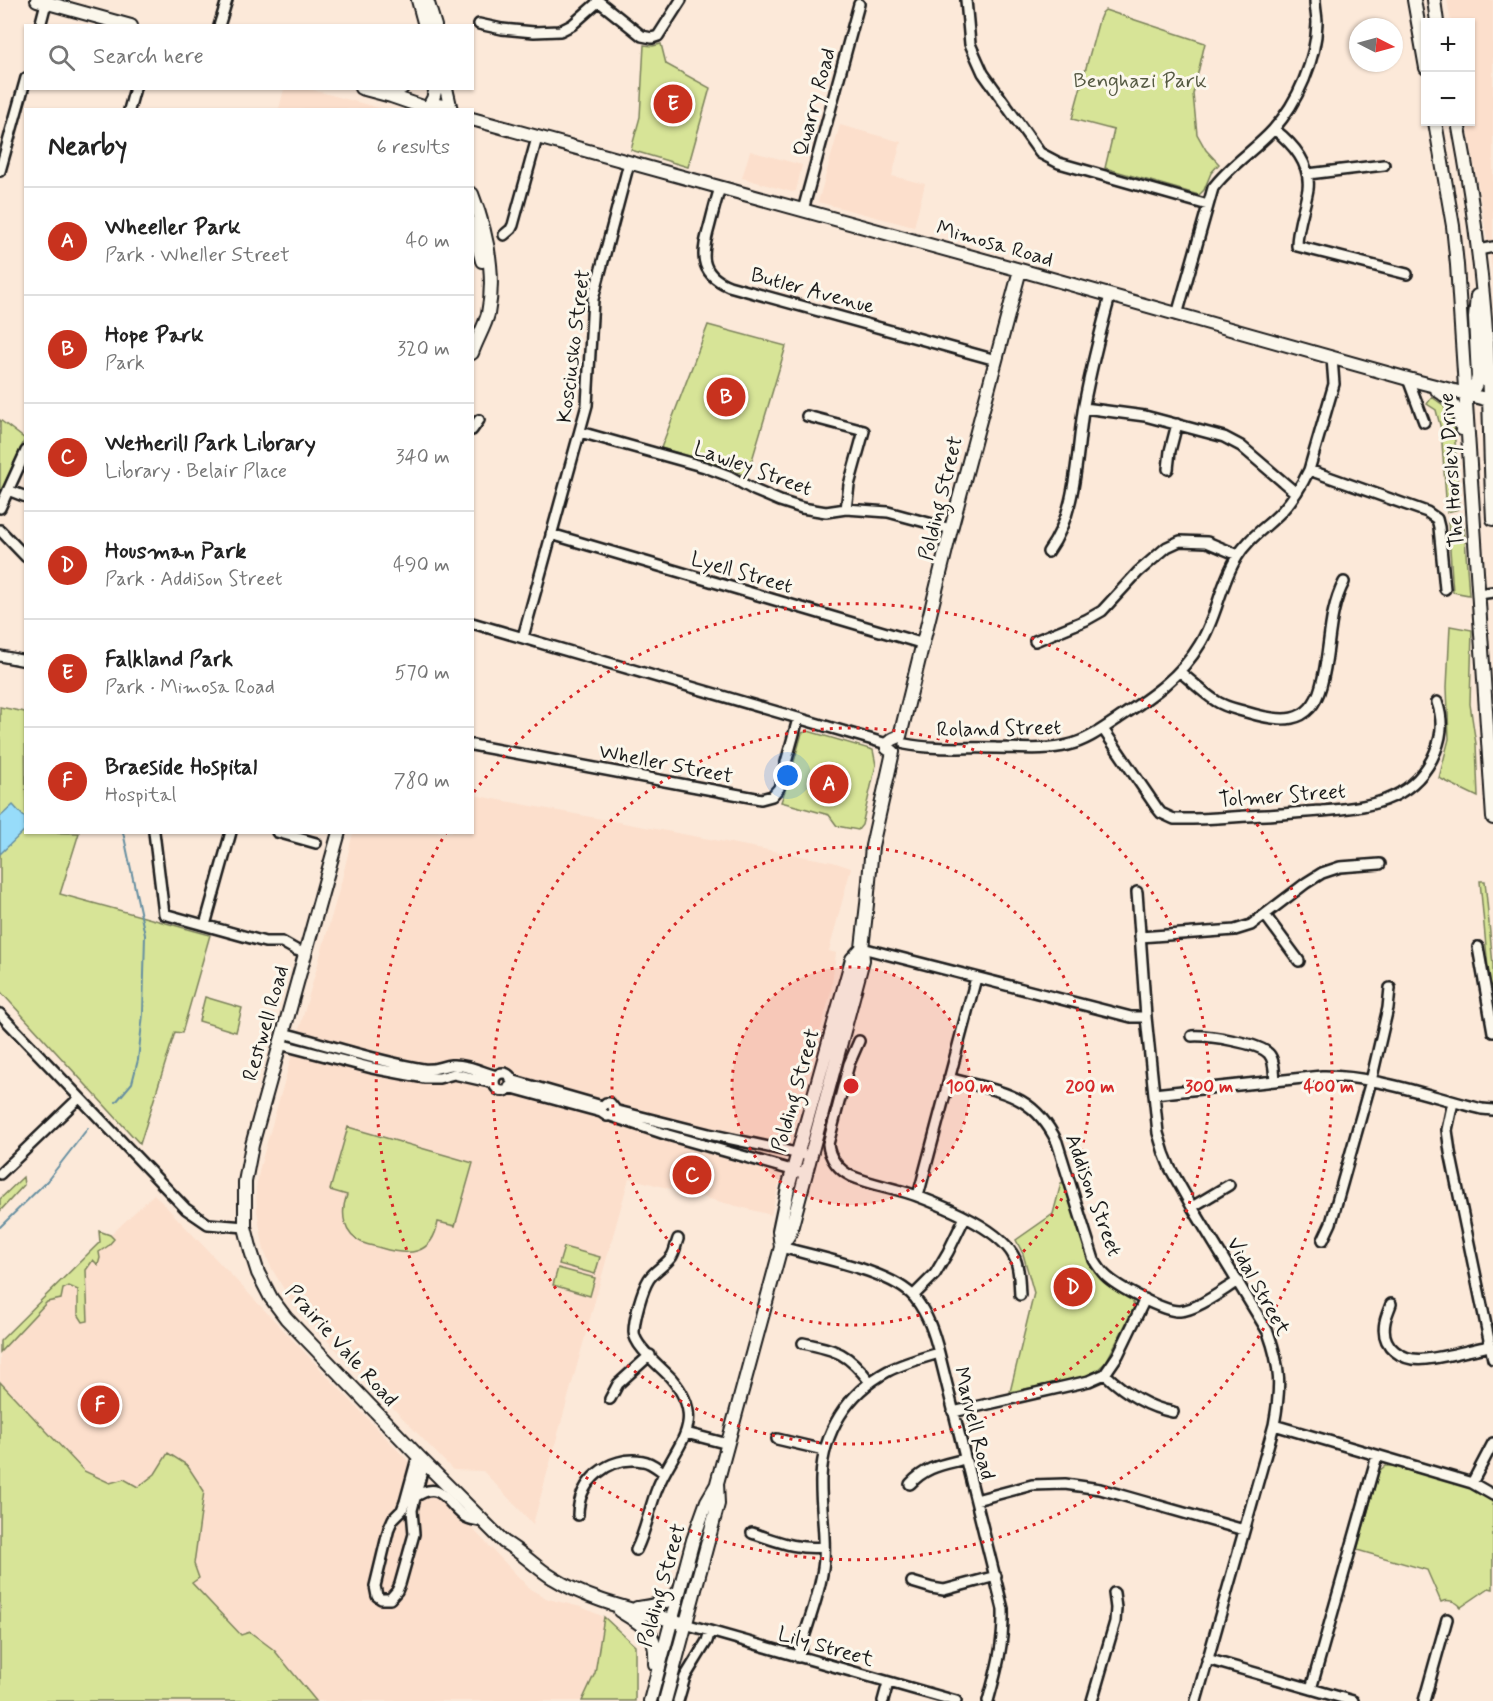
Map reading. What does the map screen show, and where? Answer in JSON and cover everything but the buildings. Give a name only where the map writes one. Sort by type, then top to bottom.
[{"type":"main road","points":[[418,0],[424,24]]},
{"type":"main road","points":[[427,0],[434,24]]},
{"type":"main road","points":[[1414,0],[1421,43]]},
{"type":"main road","points":[[1434,0],[1436,18]]},
{"type":"main road","points":[[41,1],[124,24]]},
{"type":"main road","points":[[367,90],[426,108],[440,105],[446,108]]},
{"type":"main road","points":[[376,90],[393,90]]},
{"type":"main road","points":[[426,108],[433,99],[435,90]]},
{"type":"main road","points":[[446,90],[450,108]]},
{"type":"main road","points":[[381,94],[400,108]]},
{"type":"main road","name":"Mimosa Road","points":[[474,120],[1489,400]]},
{"type":"main road","name":"Mimosa Road","points":[[474,125],[490,124]]},
{"type":"main road","name":"The Horsley Drive","points":[[1436,126],[1456,255],[1493,818]]},
{"type":"main road","name":"The Horsley Drive","points":[[1459,126],[1479,250],[1487,346],[1493,519]]},
{"type":"main road","points":[[474,199],[484,226],[491,280],[488,313],[474,348]]},
{"type":"main road","points":[[474,229],[483,268],[483,294],[478,337]]},
{"type":"main road","points":[[1466,394],[1472,391],[1477,384],[1478,377],[1475,318],[1479,250]]},
{"type":"main road","name":"Polding Street","points":[[903,740],[951,529],[1020,270]]},
{"type":"main road","points":[[1427,384],[1448,399],[1459,416],[1472,498]]},
{"type":"main road","points":[[890,748],[893,739],[903,740]]},
{"type":"main road","name":"Polding Street","points":[[650,1701],[693,1540],[707,1501],[717,1483],[781,1247],[790,1233],[863,960],[862,948],[872,846],[890,748]]},
{"type":"main road","name":"Restwell Road","points":[[245,1227],[244,1196],[247,1168],[338,834]]},
{"type":"main road","name":"Polding Street","points":[[781,1247],[779,1231],[797,1154],[852,959],[862,948]]},
{"type":"main road","name":"Prairie Vale Road","points":[[245,1227],[258,1273],[271,1298],[286,1318],[504,1542],[551,1577],[575,1590],[604,1602],[685,1624]]},
{"type":"main road","name":"Polding Street","points":[[665,1701],[718,1504],[717,1483]]},
{"type":"main road","points":[[629,1609],[663,1603],[679,1590]]},
{"type":"main road","points":[[604,1602],[644,1626],[651,1635],[656,1652],[655,1683]]},
{"type":"street","points":[[220,24],[226,0]]},
{"type":"street","points":[[479,24],[534,32],[560,31],[572,25],[597,1],[642,36],[652,38],[658,36],[681,0]]},
{"type":"street","points":[[966,0],[970,44],[983,73],[1040,153],[1059,163],[1208,205]]},
{"type":"street","points":[[1177,315],[1213,188],[1221,177],[1274,129],[1289,109],[1298,91],[1314,49],[1317,24],[1315,0]]},
{"type":"street","points":[[40,24],[41,1]]},
{"type":"street","name":"Quarry Road","points":[[803,210],[859,1]]},
{"type":"street","points":[[0,171],[24,85]]},
{"type":"street","points":[[130,108],[134,90]]},
{"type":"street","points":[[1274,129],[1288,141],[1308,174],[1308,188],[1297,233],[1297,246],[1407,274]]},
{"type":"street","points":[[504,235],[511,230],[513,225],[537,138]]},
{"type":"street","name":"Kosciusko Street","points":[[523,637],[587,405],[593,299],[629,163]]},
{"type":"street","points":[[1308,174],[1384,165]]},
{"type":"street","name":"Butler Avenue","points":[[720,188],[703,256],[705,265],[718,281],[729,286],[996,360]]},
{"type":"street","points":[[1479,250],[1493,247]]},
{"type":"street","points":[[1048,552],[1063,526],[1073,486],[1094,356],[1110,296]]},
{"type":"street","name":"Roland Street","points":[[903,740],[928,748],[1065,746],[1086,739],[1103,729],[1156,693],[1180,672],[1201,643],[1212,621],[1227,576],[1238,555],[1282,511],[1309,470],[1334,384],[1332,358]]},
{"type":"street","points":[[1408,379],[1424,422]]},
{"type":"street","points":[[1084,408],[1144,416],[1224,437],[1241,446],[1296,493]]},
{"type":"street","points":[[807,416],[864,431],[849,485],[846,509]]},
{"type":"street","points":[[474,427],[479,420]]},
{"type":"street","points":[[1168,469],[1177,424]]},
{"type":"street","name":"Lawley Street","points":[[580,432],[705,467],[729,476],[772,498],[802,508],[826,512],[846,509],[888,512],[951,529]]},
{"type":"street","points":[[0,508],[24,455]]},
{"type":"street","points":[[1309,470],[1427,512],[1437,519],[1445,589]]},
{"type":"street","points":[[8,490],[24,495]]},
{"type":"street","points":[[0,530],[24,555]]},
{"type":"street","name":"Lyell Street","points":[[551,534],[924,644]]},
{"type":"street","points":[[1035,641],[1102,611],[1138,572],[1167,547],[1180,541],[1208,542],[1238,555]]},
{"type":"street","points":[[1180,672],[1224,706],[1270,719],[1286,720],[1300,715],[1310,708],[1322,684],[1337,595],[1344,582]]},
{"type":"street","points":[[1479,594],[1493,592]]},
{"type":"street","points":[[474,624],[798,718],[890,748]]},
{"type":"street","points":[[0,656],[24,661]]},
{"type":"street","name":"Tolmer Street","points":[[1103,729],[1151,801],[1161,813],[1174,819],[1345,809],[1388,799],[1417,781],[1436,752],[1441,730],[1441,715],[1437,702]]},
{"type":"street","name":"Wheller Street","points":[[474,745],[761,799],[772,795],[779,788],[798,718]]},
{"type":"street","points":[[154,834],[164,914],[265,942],[282,942],[306,953]]},
{"type":"street","points":[[205,925],[230,834]]},
{"type":"street","points":[[284,834],[316,843]]},
{"type":"street","points":[[1140,937],[1235,930],[1251,926],[1322,873],[1340,867],[1380,864]]},
{"type":"street","name":"Vidal Street","points":[[1137,892],[1146,1017],[1158,1133],[1170,1168],[1268,1332],[1275,1350],[1279,1371],[1280,1398],[1274,1425],[1196,1701]]},
{"type":"street","points":[[1265,915],[1299,961]]},
{"type":"street","points":[[1478,947],[1493,1032]]},
{"type":"street","points":[[862,948],[1131,1017],[1146,1017]]},
{"type":"street","points":[[918,1196],[976,978]]},
{"type":"street","points":[[1323,1240],[1331,1223],[1371,1080],[1388,1008],[1390,988]]},
{"type":"street","points":[[0,1014],[172,1196],[194,1216],[214,1225],[245,1227]]},
{"type":"street","points":[[1192,1036],[1217,1036],[1261,1048],[1269,1054],[1275,1081]]},
{"type":"street","points":[[281,1038],[426,1070],[450,1065],[459,1066],[495,1080]]},
{"type":"street","points":[[860,1041],[849,1064],[828,1144],[829,1152],[841,1169],[851,1176],[918,1196],[990,1231],[1006,1244],[1016,1259],[1020,1295]]},
{"type":"street","points":[[501,1073],[506,1074],[510,1084],[506,1090],[500,1090],[496,1087],[495,1080],[501,1073]]},
{"type":"street","points":[[1154,1094],[1322,1076],[1341,1076],[1371,1080],[1493,1110]]},
{"type":"street","name":"Addison Street","points":[[950,1078],[1013,1096],[1029,1105],[1041,1116],[1057,1142],[1094,1260],[1103,1274],[1116,1284],[1167,1309],[1180,1311],[1193,1308],[1238,1281]]},
{"type":"street","points":[[510,1084],[602,1109],[604,1116],[613,1113],[810,1156]]},
{"type":"street","points":[[0,1174],[79,1098]]},
{"type":"street","points":[[1453,1102],[1447,1130],[1450,1152],[1493,1359]]},
{"type":"street","points":[[613,1113],[697,1143],[806,1174]]},
{"type":"street","points":[[697,1143],[700,1132]]},
{"type":"street","points":[[1192,1207],[1229,1185]]},
{"type":"street","points":[[913,1296],[935,1274],[965,1217]]},
{"type":"street","points":[[636,1550],[642,1539],[651,1503],[663,1472],[680,1446],[686,1433],[689,1416],[683,1394],[638,1344],[634,1335],[634,1325],[650,1278],[672,1255],[678,1239]]},
{"type":"street","name":"Marvell Road","points":[[781,1247],[878,1274],[913,1296],[927,1316],[939,1353],[1003,1609],[1002,1649],[988,1701]]},
{"type":"street","points":[[953,1412],[1089,1381],[1105,1374],[1118,1355],[1145,1299]]},
{"type":"street","points":[[1391,1304],[1385,1321],[1384,1335],[1388,1346],[1397,1354],[1424,1359],[1490,1346]]},
{"type":"street","points":[[803,1343],[830,1348],[845,1356],[858,1366],[870,1382]]},
{"type":"street","points":[[798,1657],[819,1585],[824,1559],[821,1479],[824,1450],[832,1427],[847,1404],[870,1382],[906,1363],[939,1353]]},
{"type":"street","points":[[610,1399],[618,1384],[650,1355]]},
{"type":"street","points":[[1105,1374],[1142,1402],[1157,1409],[1173,1412]]},
{"type":"street","points":[[1274,1425],[1472,1483],[1493,1495]]},
{"type":"street","points":[[686,1433],[728,1444]]},
{"type":"street","points":[[777,1439],[824,1450]]},
{"type":"street","points":[[1472,1483],[1493,1443]]},
{"type":"street","points":[[1311,1689],[1377,1456]]},
{"type":"street","points":[[910,1484],[921,1474],[934,1467],[965,1459]]},
{"type":"street","points":[[423,1460],[411,1515],[414,1534],[400,1584],[390,1599],[381,1599],[377,1596],[375,1586],[387,1533],[391,1523],[402,1510],[416,1462],[423,1460]]},
{"type":"street","points":[[578,1515],[578,1502],[589,1480],[599,1471],[625,1461],[642,1461],[652,1464],[663,1472]]},
{"type":"street","points":[[976,1500],[1032,1485],[1065,1484],[1100,1489],[1244,1530]]},
{"type":"street","points":[[415,1497],[423,1493],[438,1491],[446,1496],[464,1516],[485,1523]]},
{"type":"street","points":[[752,1533],[795,1547],[824,1547]]},
{"type":"street","points":[[912,1582],[944,1590],[996,1576]]},
{"type":"street","points":[[1092,1701],[1115,1622],[1116,1608],[1113,1593]]},
{"type":"street","points":[[1424,1701],[1447,1619]]},
{"type":"street","name":"Lily Street","points":[[685,1624],[956,1701]]},
{"type":"street","points":[[678,1701],[685,1677],[707,1641],[710,1631]]},
{"type":"street","points":[[1207,1659],[1353,1701]]},
{"type":"street","points":[[883,1701],[888,1683]]},
{"type":"shaded area","points":[[1447,0],[1493,0],[1493,273],[1468,126],[1475,126],[1475,18],[1450,18]]},
{"type":"shaded area","points":[[284,90],[313,90],[379,108],[279,108]]},
{"type":"shaded area","points":[[840,125],[901,142],[892,176],[925,184],[914,227],[818,202]]},
{"type":"shaded area","points":[[750,151],[802,165],[796,191],[792,192],[742,178]]},
{"type":"shaded area","points":[[474,795],[833,862],[851,868],[829,951],[836,953],[831,992],[771,1215],[629,1178],[533,1524],[483,1471],[453,1470],[294,1306],[264,1251],[257,1211],[256,1188],[260,1167],[341,883],[353,834],[474,834]]},
{"type":"shaded area","points":[[154,1194],[530,1589],[548,1599],[581,1607],[604,1617],[595,1673],[582,1701],[303,1701],[0,1382],[0,1340]]},
{"type":"green space","name":"Benghazi Park","points":[[1105,10],[1205,43],[1193,94],[1197,134],[1206,150],[1219,164],[1211,173],[1204,190],[1199,195],[1105,168],[1114,130],[1072,119],[1099,20]]},
{"type":"green space","points":[[661,44],[666,64],[710,88],[688,167],[631,150],[640,117],[644,45]]},
{"type":"green space","points":[[708,325],[786,346],[747,477],[729,467],[661,448]]},
{"type":"green space","points":[[1432,397],[1443,405],[1454,425],[1459,509],[1447,512],[1441,429],[1436,410],[1427,404]]},
{"type":"green space","points":[[0,420],[24,438],[24,441],[0,494]]},
{"type":"green space","points":[[1448,521],[1464,525],[1469,595],[1453,592]]},
{"type":"green space","points":[[1450,626],[1472,630],[1470,704],[1476,744],[1478,797],[1439,778],[1449,739],[1447,687]]},
{"type":"green space","points":[[0,707],[24,712],[24,834],[79,834],[60,894],[210,935],[182,1033],[175,1032],[140,1144],[0,991]]},
{"type":"green space","points":[[808,731],[873,750],[876,765],[862,825],[858,830],[837,826],[829,815],[781,802],[802,733]]},
{"type":"green space","points":[[1480,881],[1485,881],[1493,965],[1493,995],[1489,979]]},
{"type":"green space","points":[[205,997],[242,1008],[236,1032],[199,1021]]},
{"type":"green space","points":[[348,1127],[473,1163],[455,1226],[438,1222],[430,1242],[417,1251],[409,1252],[391,1251],[365,1244],[351,1235],[344,1216],[347,1195],[330,1190]]},
{"type":"green space","points":[[23,1177],[24,1185],[0,1211],[0,1199]]},
{"type":"green space","points":[[1063,1182],[1093,1268],[1102,1280],[1127,1295],[1134,1308],[1106,1362],[1096,1371],[1083,1377],[1010,1392],[1034,1293],[1023,1254],[1016,1240],[1053,1214]]},
{"type":"green space","points":[[99,1231],[114,1239],[99,1252],[98,1265],[93,1260],[86,1270],[88,1321],[83,1322],[78,1314],[78,1290],[69,1286],[63,1289],[61,1299],[47,1302],[0,1352],[0,1341],[100,1242]]},
{"type":"green space","points":[[564,1247],[600,1257],[595,1274],[559,1264]]},
{"type":"green space","points":[[558,1268],[595,1278],[590,1296],[553,1285]]},
{"type":"green space","points":[[0,1382],[84,1471],[110,1483],[124,1479],[138,1487],[155,1474],[168,1453],[187,1465],[204,1491],[194,1564],[199,1578],[192,1583],[241,1635],[250,1632],[274,1650],[316,1701],[0,1701]]},
{"type":"green space","points":[[1385,1466],[1393,1466],[1468,1487],[1493,1501],[1493,1589],[1489,1588],[1461,1607],[1452,1601],[1441,1602],[1427,1570],[1357,1550],[1379,1471]]},
{"type":"green space","points":[[604,1617],[635,1646],[635,1701],[582,1701],[595,1673]]},
{"type":"water","points":[[13,805],[24,817],[24,831],[0,854],[0,817]]},
{"type":"waterway","points":[[116,1102],[132,1083],[138,1060],[143,1014],[145,935],[123,834]]},
{"type":"waterway","points":[[0,1227],[47,1181],[88,1128]]},
{"type":"place","name":"Falkland Park","points":[[673,104]]},
{"type":"place","name":"Hope Park","points":[[726,397]]},
{"type":"place","name":"Wheeller Park","points":[[829,784]]},
{"type":"place","name":"Wetherill Park Library","points":[[692,1175]]},
{"type":"place","name":"Housman Park","points":[[1073,1287]]},
{"type":"place","name":"Braeside Hospital","points":[[100,1405]]}]
